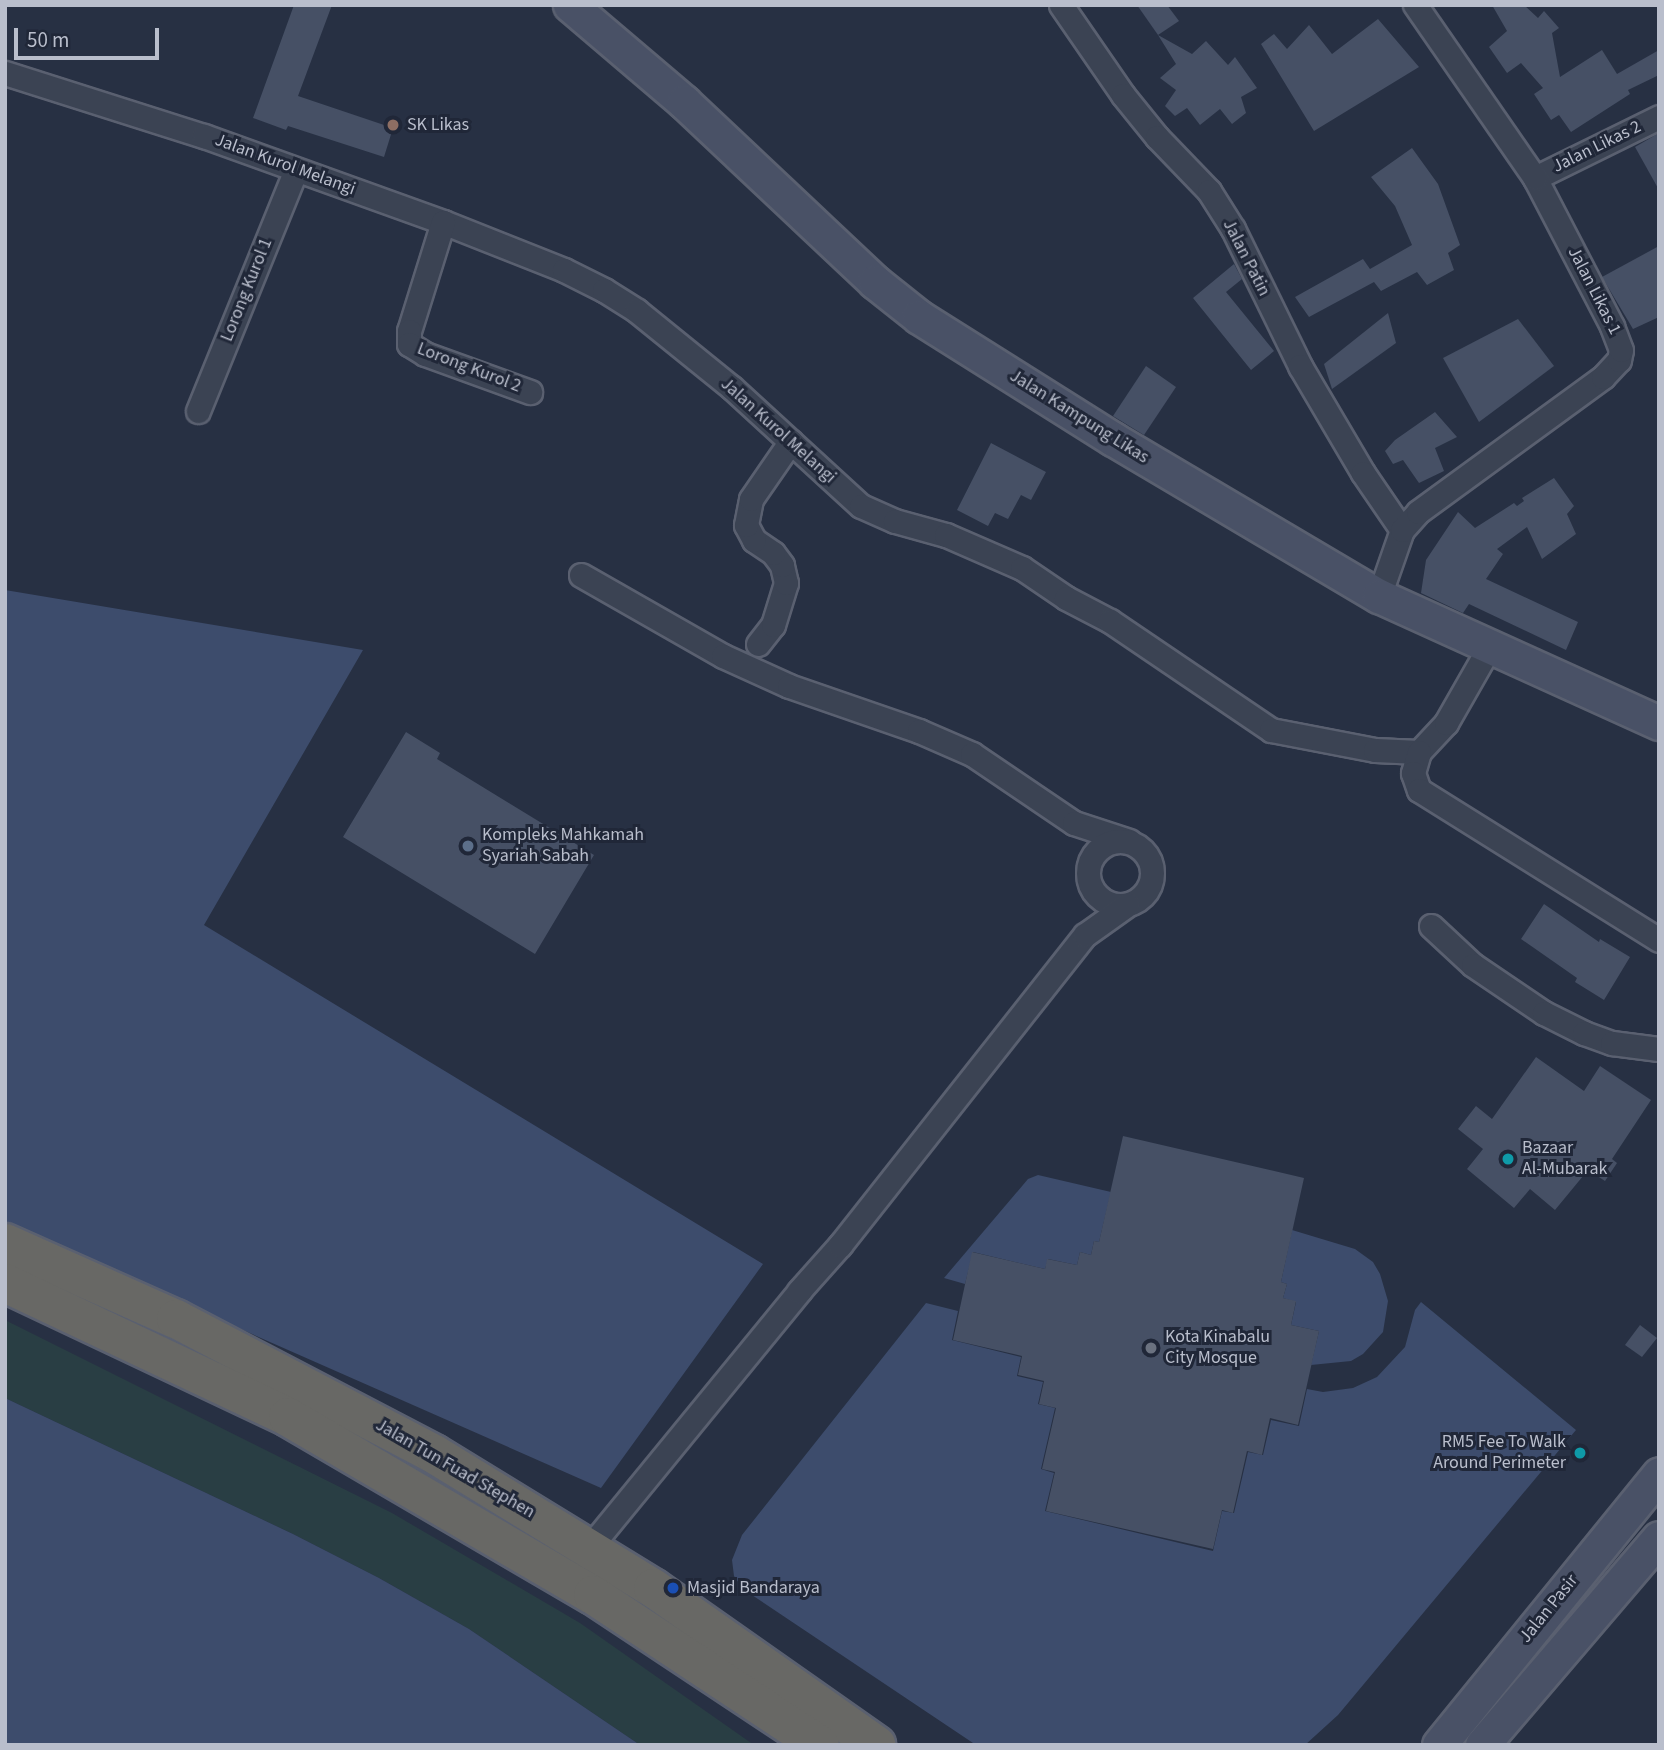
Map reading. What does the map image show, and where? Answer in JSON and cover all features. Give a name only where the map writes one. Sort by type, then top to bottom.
[{"type":"highway","name":"Jalan Tun Fuad Stephen","points":[[5,1243],[188,1325],[434,1454],[676,1603],[876,1745]]},
{"type":"highway","points":[[5,1283],[288,1418],[593,1595],[817,1743]]},
{"type":"main road","name":"Jalan Kampung Likas","points":[[570,5],[684,102],[875,282],[919,317],[1113,439],[1379,596],[1659,723]]},
{"type":"main road","name":"Jalan Pasir","points":[[1439,1745],[1659,1474]]},
{"type":"main road","name":"Jalan Pasir","points":[[1482,1745],[1659,1538]]},
{"type":"street","name":"Jalan Patin","points":[[1061,5],[1123,95],[1157,137],[1214,198],[1248,258],[1300,366],[1363,473],[1402,530]]},
{"type":"street","name":"Jalan Likas 1","points":[[1379,596],[1402,530],[1439,494],[1571,402],[1604,377],[1619,360],[1619,338],[1535,178],[1415,5]]},
{"type":"street","name":"Jalan Kurol Melangi","points":[[5,73],[296,170],[443,222],[564,270],[619,298],[702,363],[861,506],[895,522],[946,535],[1021,568],[1110,621],[1271,730],[1375,750],[1419,752]]},
{"type":"street","name":"Jalan Likas 2","points":[[1535,178],[1659,117]]},
{"type":"street","name":"Lorong Kurol 1","points":[[198,411],[296,170]]},
{"type":"street","name":"Lorong Kurol 2","points":[[443,222],[409,331],[409,344],[425,354],[530,392]]},
{"type":"street","points":[[758,644],[773,625],[786,583],[782,565],[773,553],[754,540],[746,525],[751,499],[791,441]]},
{"type":"street","points":[[581,575],[723,656],[789,686],[919,731],[972,754],[1074,823],[1129,841],[1146,854],[1152,874],[1145,894],[1085,935],[840,1245],[799,1291],[589,1548]]},
{"type":"street","points":[[1490,646],[1446,723],[1419,752],[1413,773],[1419,790],[1659,940]]},
{"type":"street","points":[[1074,823],[1083,839],[1089,877],[1091,910],[1085,935]]},
{"type":"street","points":[[1126,905],[1105,902],[1089,877],[1098,848],[1118,840],[1129,841]]},
{"type":"street","points":[[1431,926],[1473,965],[1544,1013],[1612,1043],[1659,1049]]},
{"type":"green space","points":[[5,1320],[392,1513],[580,1623],[754,1745],[640,1745],[469,1629],[379,1578],[293,1534],[5,1398]]},
{"type":"water","points":[[5,590],[363,650],[204,925],[763,1264],[601,1488],[5,1225]]},
{"type":"water","points":[[1038,1175],[1111,1192],[1099,1242],[1094,1241],[1091,1255],[1080,1252],[1077,1265],[1048,1259],[1045,1269],[973,1252],[965,1284],[944,1278],[1028,1179]]},
{"type":"water","points":[[1292,1230],[1355,1249],[1373,1262],[1380,1274],[1388,1301],[1383,1332],[1363,1354],[1351,1361],[1311,1365],[1319,1331],[1291,1325],[1296,1302],[1283,1298],[1287,1284],[1281,1282]]},
{"type":"water","points":[[1421,1302],[1576,1430],[1338,1715],[1305,1745],[976,1745],[743,1589],[734,1576],[732,1560],[742,1535],[926,1303],[958,1311],[952,1340],[1021,1357],[1017,1376],[1043,1382],[1038,1404],[1055,1408],[1041,1469],[1054,1473],[1045,1511],[1213,1551],[1222,1511],[1234,1513],[1248,1452],[1263,1455],[1271,1420],[1299,1426],[1307,1389],[1323,1392],[1353,1388],[1377,1377],[1405,1347],[1415,1310]]},
{"type":"water","points":[[5,1398],[293,1534],[379,1578],[469,1629],[640,1745],[5,1745]]},
{"type":"building","points":[[294,5],[332,5],[298,96],[393,128],[384,157],[288,126],[286,130],[253,118]]},
{"type":"building","points":[[1137,5],[1167,5],[1179,21],[1158,35]]},
{"type":"building","points":[[1492,5],[1524,5],[1538,18],[1544,11],[1559,28],[1552,33],[1560,77],[1602,50],[1617,74],[1659,50],[1659,75],[1628,90],[1630,94],[1571,132],[1559,115],[1551,120],[1534,94],[1543,88],[1521,63],[1507,73],[1489,47],[1507,31]]},
{"type":"building","points":[[1378,19],[1419,67],[1314,131],[1261,44],[1274,34],[1287,49],[1309,25],[1332,54]]},
{"type":"building","points":[[1158,35],[1192,54],[1206,41],[1228,65],[1235,57],[1257,88],[1241,97],[1246,113],[1232,124],[1220,109],[1200,125],[1187,108],[1175,116],[1165,106],[1176,90],[1160,78],[1176,64]]},
{"type":"building","points":[[1659,133],[1659,190],[1635,147]]},
{"type":"building","points":[[1412,148],[1438,184],[1460,245],[1448,253],[1454,270],[1427,285],[1417,272],[1381,291],[1374,282],[1309,317],[1295,297],[1363,259],[1370,269],[1412,245],[1395,206],[1371,177]]},
{"type":"building","points":[[1659,246],[1659,317],[1633,329],[1602,277]]},
{"type":"building","points":[[1234,264],[1242,279],[1226,292],[1274,351],[1251,370],[1193,298]]},
{"type":"building","points":[[1388,313],[1396,343],[1332,389],[1324,364]]},
{"type":"building","points":[[1518,319],[1554,366],[1479,422],[1443,358]]},
{"type":"building","points":[[1146,366],[1176,387],[1144,435],[1113,416]]},
{"type":"building","points":[[1435,412],[1457,437],[1435,448],[1444,471],[1419,483],[1403,460],[1393,464],[1385,451],[1395,440]]},
{"type":"building","points":[[991,443],[1046,472],[1031,500],[1021,495],[1008,519],[995,513],[988,526],[957,510]]},
{"type":"building","points":[[1554,478],[1574,506],[1567,514],[1576,534],[1542,559],[1527,527],[1497,549],[1503,554],[1486,579],[1578,622],[1566,650],[1469,604],[1463,613],[1421,593],[1426,560],[1458,512],[1475,528],[1514,503],[1517,506],[1524,501],[1522,498]]},
{"type":"building","name":"Kompleks Mahkamah Syariah Sabah","points":[[406,732],[440,753],[437,759],[594,855],[535,954],[343,837]]},
{"type":"building","points":[[1544,904],[1599,942],[1600,939],[1630,957],[1604,1000],[1575,982],[1577,978],[1521,939]]},
{"type":"building","points":[[1536,1057],[1584,1091],[1600,1066],[1651,1100],[1612,1159],[1617,1163],[1605,1181],[1588,1170],[1555,1210],[1530,1189],[1514,1208],[1467,1169],[1483,1149],[1458,1129],[1476,1106],[1492,1119]]},
{"type":"building","name":"Kota Kinabalu City Mosque","points":[[1123,1136],[1304,1178],[1281,1282],[1287,1284],[1283,1298],[1296,1301],[1291,1325],[1319,1331],[1298,1425],[1270,1418],[1262,1455],[1247,1451],[1233,1513],[1222,1510],[1213,1549],[1046,1511],[1055,1472],[1042,1469],[1056,1408],[1039,1404],[1044,1381],[1018,1375],[1022,1356],[953,1340],[972,1252],[1045,1269],[1047,1259],[1077,1265],[1080,1252],[1091,1255],[1094,1241],[1099,1242]]},
{"type":"building","points":[[1640,1325],[1657,1338],[1642,1357],[1625,1345]]},
{"type":"place","name":"SK Likas","points":[[393,125]]},
{"type":"place","name":"Kompleks Mahkamah Syariah Sabah","points":[[468,846]]},
{"type":"place","name":"Bazaar Al-Mubarak","points":[[1508,1159]]},
{"type":"place","name":"Kota Kinabalu City Mosque","points":[[1151,1348]]},
{"type":"place","name":"RM5 Fee To Walk Around Perimeter","points":[[1580,1453]]},
{"type":"place","name":"Masjid Bandaraya","points":[[673,1588]]}]
